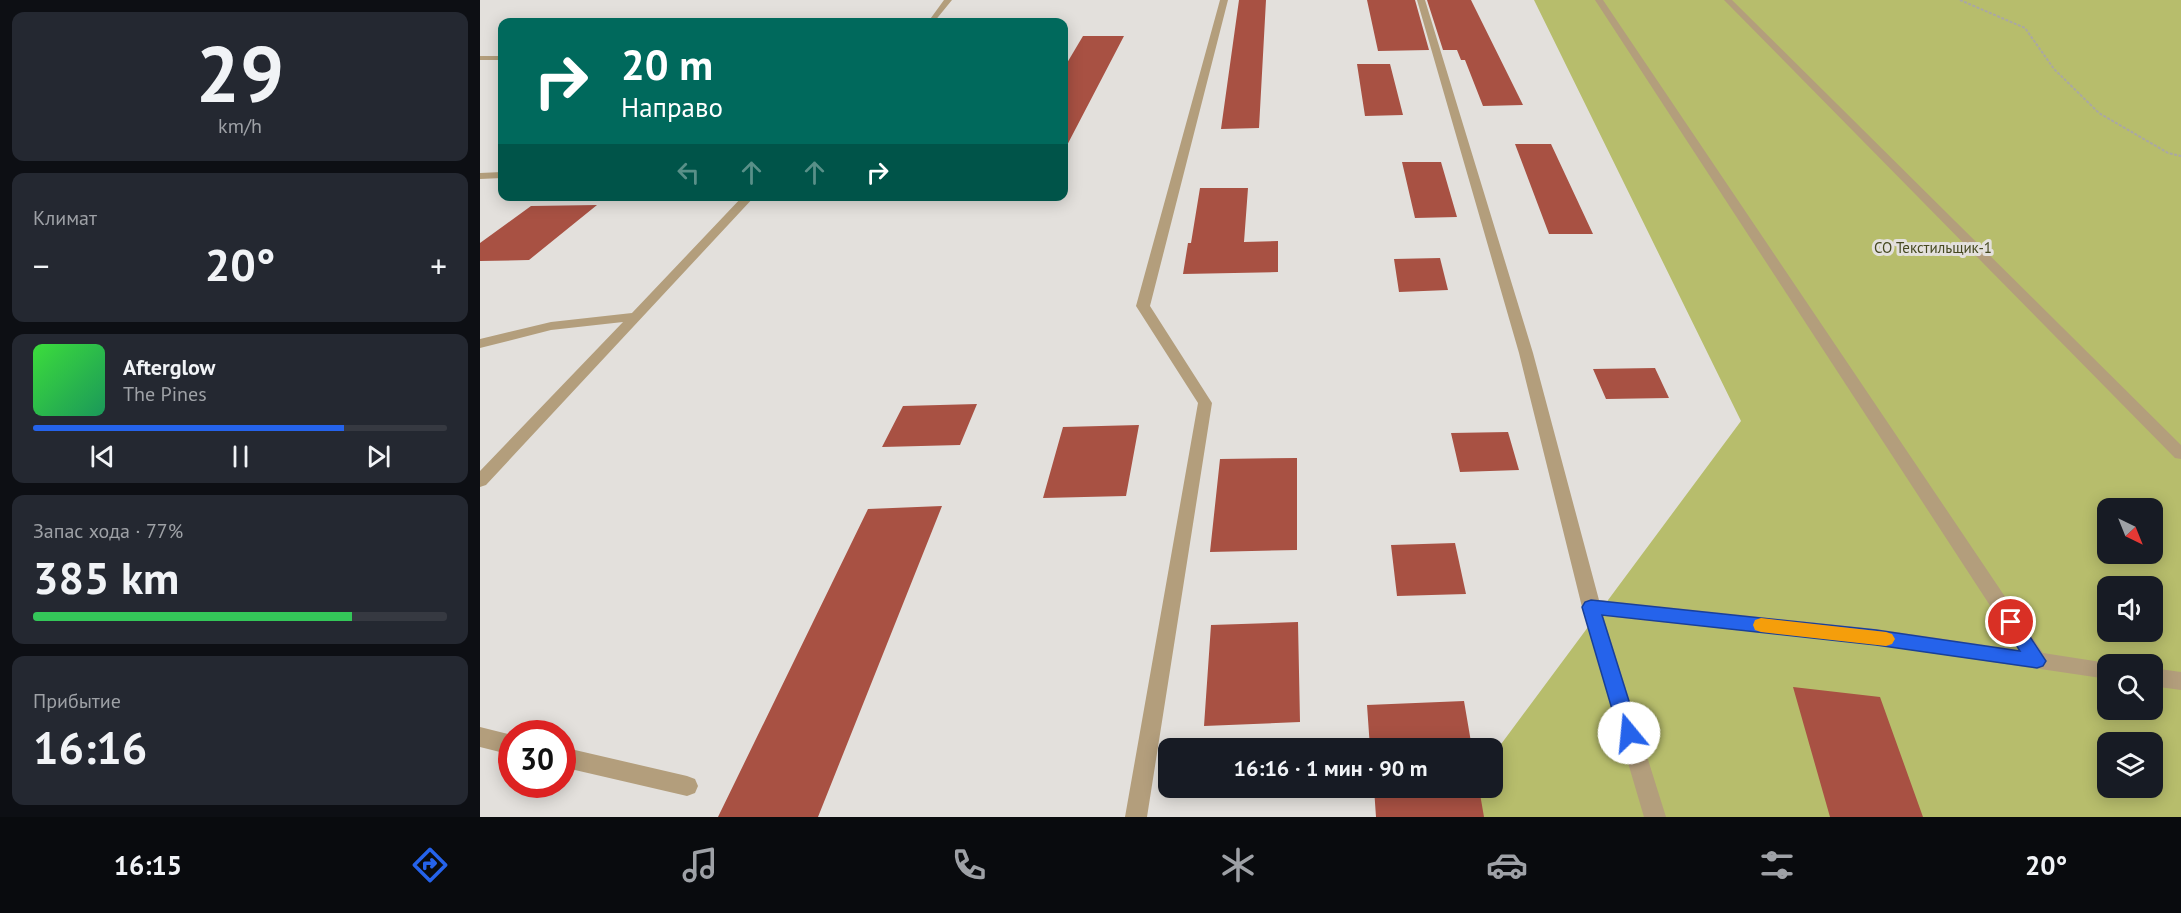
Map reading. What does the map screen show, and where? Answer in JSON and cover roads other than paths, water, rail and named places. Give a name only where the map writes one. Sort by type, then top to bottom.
[{"type":"street","points":[[934,18],[948,0]]},
{"type":"street","points":[[1136,817],[1205,403],[1143,306],[1224,0]]},
{"type":"street","points":[[1421,0],[1526,353],[1591,607],[1655,817]]},
{"type":"street","points":[[1599,0],[2037,661]]},
{"type":"street","points":[[1728,0],[2181,454]]},
{"type":"street","points":[[480,58],[498,58]]},
{"type":"street","points":[[480,176],[498,175]]},
{"type":"street","points":[[480,481],[745,201]]},
{"type":"street","points":[[480,344],[487,340],[551,326],[638,316]]},
{"type":"street","points":[[1591,607],[1876,637],[2097,669]]},
{"type":"street","points":[[2163,679],[2181,681]]},
{"type":"street","points":[[480,737],[498,742]]},
{"type":"street","points":[[576,759],[687,786]]},
{"type":"park label","name":"СО Текстильщик-1","points":[[1933,248]]}]
